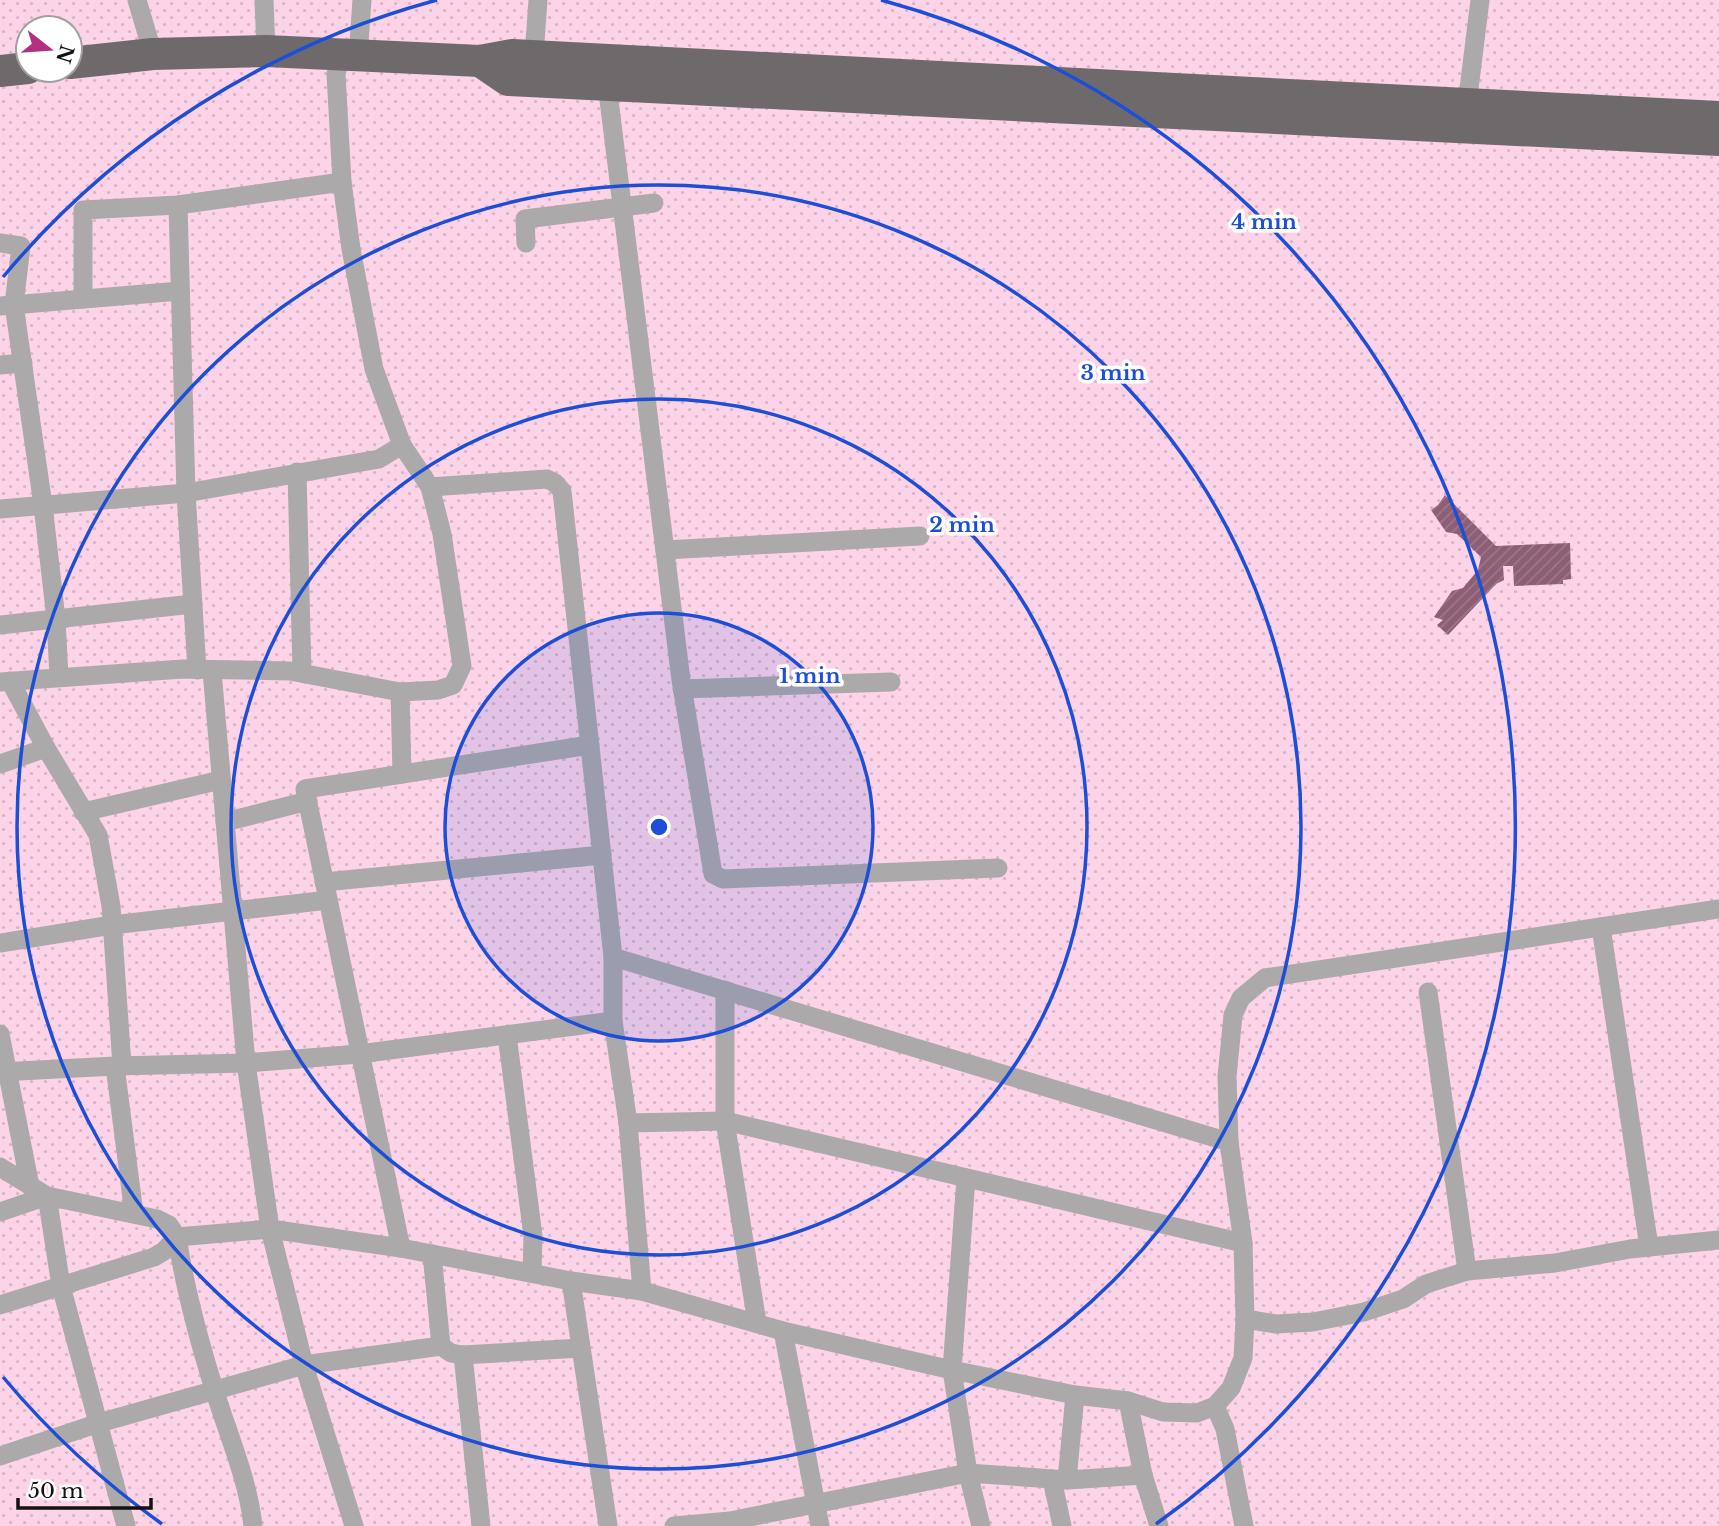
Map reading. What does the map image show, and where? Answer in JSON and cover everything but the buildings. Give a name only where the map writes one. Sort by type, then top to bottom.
[{"type":"main road","points":[[84,61],[153,54],[266,51],[480,61],[512,55],[1719,117]]},
{"type":"main road","points":[[480,61],[508,80],[1719,140]]},
{"type":"street","points":[[137,0],[153,54]]},
{"type":"street","points":[[264,0],[266,51]]},
{"type":"street","points":[[134,1214],[119,1066],[112,925],[98,835],[5,681],[204,670],[290,671],[400,692],[438,690],[453,685],[462,666],[442,534],[430,487],[402,445],[374,369],[351,249],[342,182],[336,74],[349,56],[362,0]]},
{"type":"street","points":[[534,56],[538,0]]},
{"type":"street","points":[[1467,105],[1480,0]]},
{"type":"street","points":[[607,85],[682,689],[713,874],[723,879],[998,868]]},
{"type":"street","points":[[83,299],[83,210],[178,205],[342,182]]},
{"type":"street","points":[[526,243],[525,219],[654,204]]},
{"type":"street","points":[[178,205],[186,493],[193,604],[221,780],[246,1063],[270,1229],[304,1365],[354,1526]]},
{"type":"street","points":[[0,243],[21,246],[7,305],[23,363],[43,505],[56,619],[58,677]]},
{"type":"street","points":[[7,305],[180,291]]},
{"type":"street","points":[[0,365],[23,363]]},
{"type":"street","points":[[0,509],[186,493],[379,458],[402,445]]},
{"type":"street","points":[[297,472],[302,673]]},
{"type":"street","points":[[430,487],[547,480],[555,483],[562,491],[613,957],[613,1021],[628,1123],[642,1291]]},
{"type":"street","points":[[665,550],[920,536]]},
{"type":"street","points":[[0,625],[193,604]]},
{"type":"street","points":[[682,689],[891,682]]},
{"type":"street","points":[[400,692],[402,774]]},
{"type":"street","points":[[401,1248],[305,789],[590,745]]},
{"type":"street","points":[[0,764],[46,748]]},
{"type":"street","points":[[83,812],[221,780]]},
{"type":"street","points":[[225,822],[308,801]]},
{"type":"street","points":[[0,943],[112,925],[233,913],[326,891],[602,855]]},
{"type":"street","points":[[0,1305],[154,1257],[177,1237],[270,1229],[401,1248],[571,1281],[642,1291],[783,1331],[952,1370],[1075,1395],[1128,1401],[1163,1412],[1198,1413],[1216,1406],[1231,1388],[1243,1358],[1243,1243],[1229,1142],[1227,1077],[1233,1015],[1241,998],[1265,978],[1719,909]]},
{"type":"street","points":[[1601,927],[1649,1247]]},
{"type":"street","points":[[613,957],[1229,1142]]},
{"type":"street","points":[[725,990],[725,1121],[757,1323]]},
{"type":"street","points":[[1428,992],[1467,1271]]},
{"type":"street","points":[[4,1072],[246,1063],[359,1054],[613,1021]]},
{"type":"street","points":[[0,1034],[4,1072],[126,1526]]},
{"type":"street","points":[[507,1035],[533,1236],[532,1273]]},
{"type":"street","points":[[628,1123],[725,1121],[1243,1243]]},
{"type":"street","points":[[0,1167],[38,1191],[157,1219],[169,1225],[177,1237],[184,1287],[214,1391],[237,1456],[252,1510],[253,1526]]},
{"type":"street","points":[[966,1178],[952,1370],[968,1474],[981,1526]]},
{"type":"street","points":[[0,1212],[38,1191]]},
{"type":"street","points":[[1245,1319],[1276,1324],[1313,1322],[1364,1312],[1403,1298],[1426,1284],[1467,1271],[1555,1263],[1649,1247],[1719,1240]]},
{"type":"street","points":[[432,1254],[441,1346]]},
{"type":"street","points":[[571,1281],[608,1526]]},
{"type":"street","points":[[783,1331],[820,1526]]},
{"type":"street","points":[[0,1456],[99,1423],[304,1365],[441,1346],[451,1353],[463,1355],[582,1348]]},
{"type":"street","points":[[463,1355],[481,1526]]},
{"type":"street","points":[[1062,1526],[1060,1479],[1075,1395]]},
{"type":"street","points":[[1128,1401],[1143,1475],[1159,1526]]},
{"type":"street","points":[[1216,1406],[1225,1429],[1244,1526]]},
{"type":"street","points":[[674,1526],[714,1524],[968,1474],[1060,1479],[1143,1475]]},
{"type":"shaded area","points":[[0,0],[1719,0],[1719,1526],[0,1526]]}]
